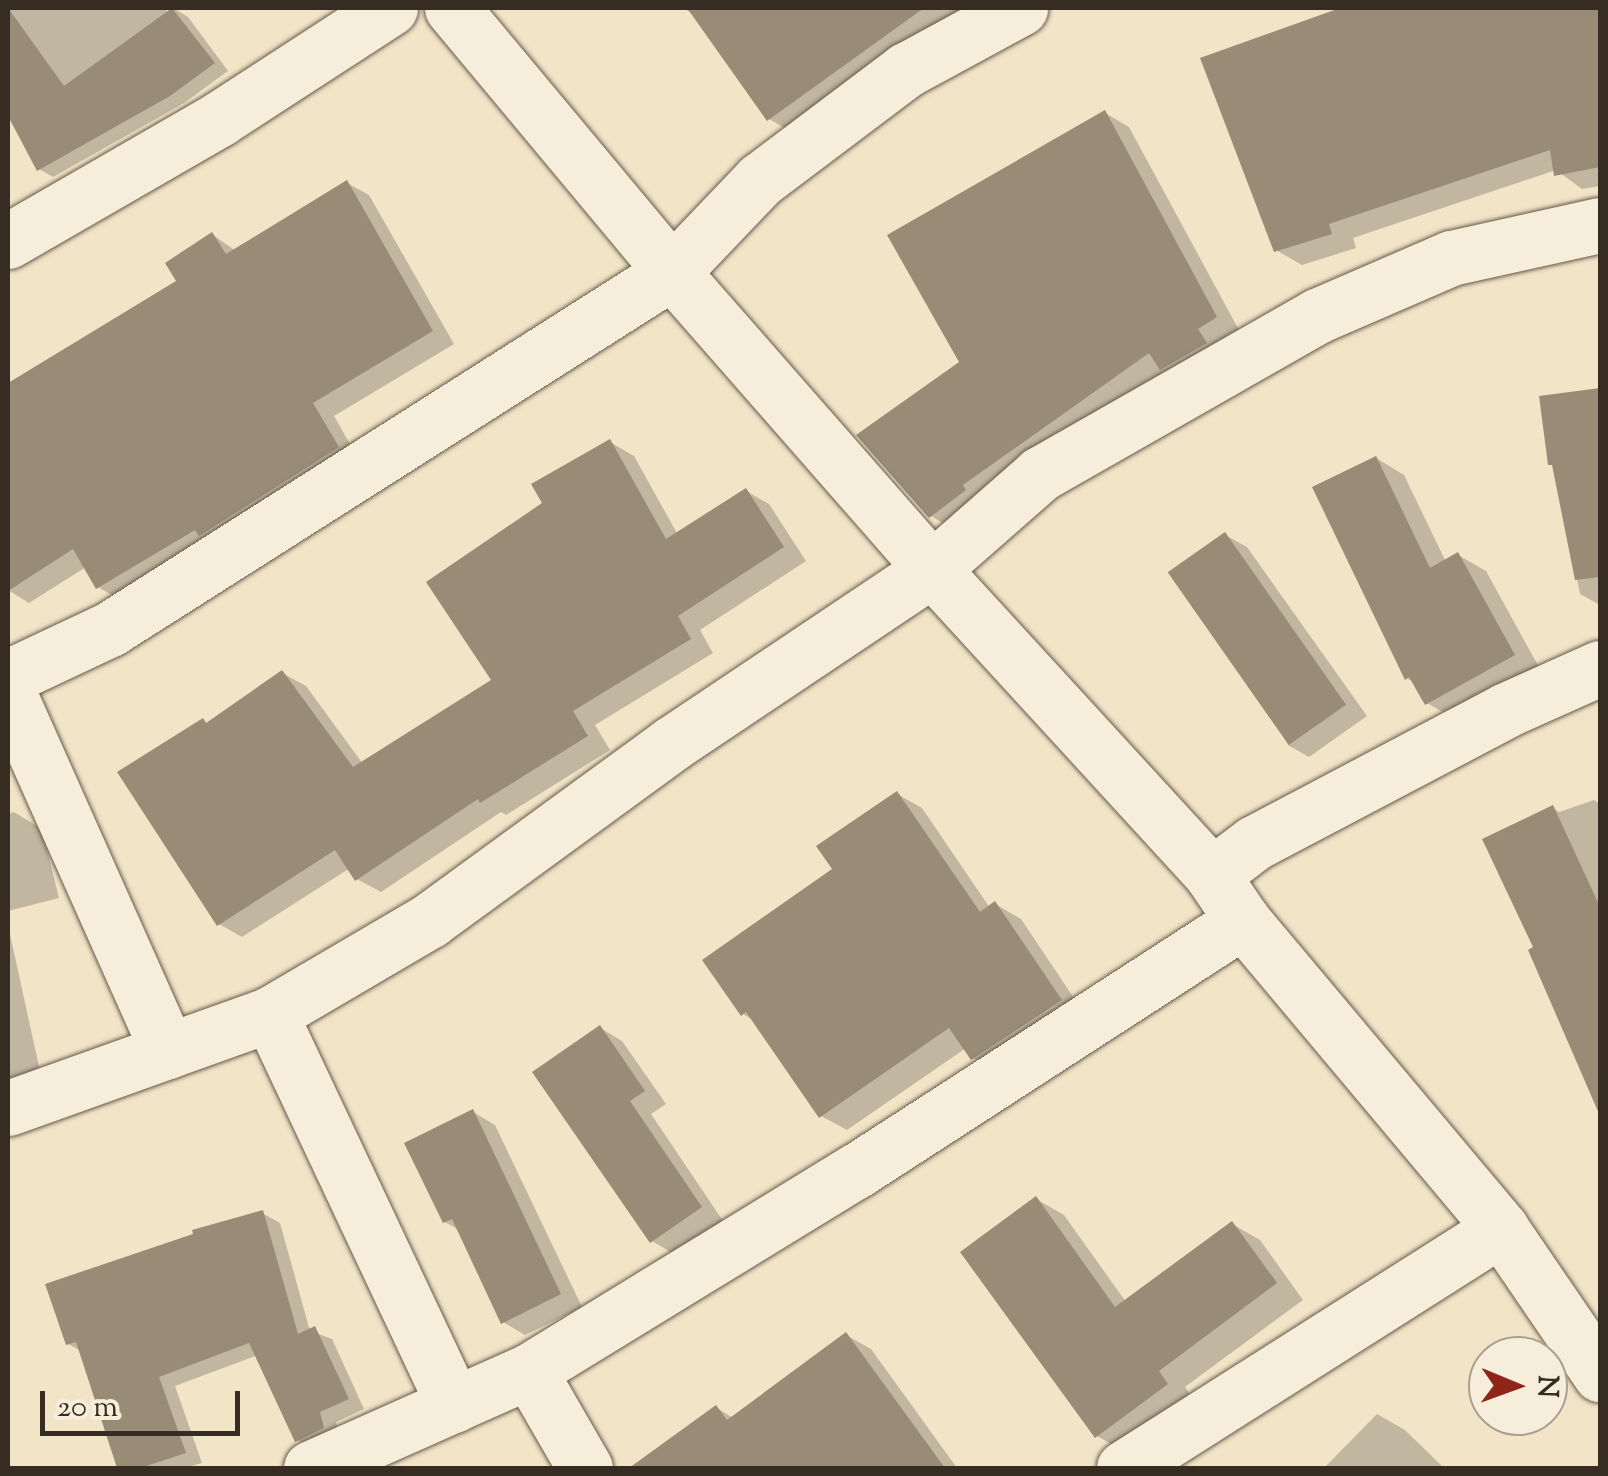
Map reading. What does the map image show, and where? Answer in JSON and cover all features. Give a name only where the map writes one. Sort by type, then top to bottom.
[{"type":"street","points":[[8,241],[219,119],[390,8]]},
{"type":"street","points":[[452,8],[672,272],[932,569],[1212,875],[1243,921],[1500,1229],[1600,1374]]},
{"type":"street","points":[[8,678],[110,629],[672,272],[760,180],[906,70],[1020,8]]},
{"type":"street","points":[[8,1108],[270,1014],[430,920],[671,744],[932,569],[1040,474],[1317,316],[1452,258],[1600,225]]},
{"type":"street","points":[[1212,875],[1254,843],[1506,710],[1600,668]]},
{"type":"street","points":[[8,692],[168,1051]]},
{"type":"street","points":[[311,1468],[528,1370],[856,1171],[1243,921]]},
{"type":"street","points":[[270,1014],[454,1405]]},
{"type":"street","points":[[1124,1468],[1500,1229]]},
{"type":"street","points":[[528,1370],[584,1468]]},
{"type":"building","points":[[8,8],[64,86],[172,8],[215,63],[170,96],[37,171],[8,116]]},
{"type":"building","points":[[687,8],[924,8],[767,121]]},
{"type":"building","points":[[1340,8],[1600,8],[1600,167],[1554,176],[1550,150],[1329,224],[1332,234],[1274,252],[1200,58]]},
{"type":"building","points":[[1105,110],[1217,317],[1198,329],[1207,343],[1160,370],[1149,353],[963,485],[966,490],[929,518],[856,435],[959,362],[887,235]]},
{"type":"building","points":[[347,180],[433,331],[313,403],[339,447],[199,536],[195,530],[96,589],[73,549],[8,591],[8,383],[176,281],[165,263],[212,232],[226,254]]},
{"type":"building","points":[[1600,388],[1600,577],[1575,580],[1552,465],[1548,465],[1539,396]]},
{"type":"building","points":[[610,439],[666,539],[746,488],[784,547],[678,616],[691,639],[573,711],[588,736],[480,803],[478,799],[355,881],[335,850],[217,926],[117,772],[203,718],[206,723],[282,670],[353,767],[491,680],[426,582],[542,503],[531,484]]},
{"type":"building","points":[[1376,456],[1430,568],[1458,552],[1515,655],[1425,705],[1409,677],[1405,680],[1312,487]]},
{"type":"building","points":[[1225,532],[1346,705],[1289,745],[1168,572]]},
{"type":"building","points":[[897,791],[980,912],[995,901],[1062,1000],[971,1060],[949,1028],[819,1118],[746,1012],[741,1016],[702,960],[832,869],[816,846]]},
{"type":"building","points":[[1553,805],[1600,907],[1600,1116],[1528,950],[1533,947],[1482,839]]},
{"type":"building","points":[[600,1025],[645,1091],[630,1101],[702,1207],[650,1243],[532,1072]]},
{"type":"building","points":[[473,1109],[561,1294],[501,1324],[452,1219],[443,1223],[404,1143]]},
{"type":"building","points":[[1036,1196],[1115,1307],[1232,1221],[1277,1283],[1159,1371],[1168,1384],[1095,1438],[960,1252]]},
{"type":"building","points":[[263,1210],[298,1334],[315,1326],[349,1399],[320,1412],[324,1428],[295,1442],[249,1343],[159,1377],[186,1453],[140,1468],[117,1468],[76,1342],[66,1345],[45,1284],[193,1234],[192,1230]]},
{"type":"building","points":[[846,1332],[945,1468],[629,1468],[716,1405],[727,1420]]}]
